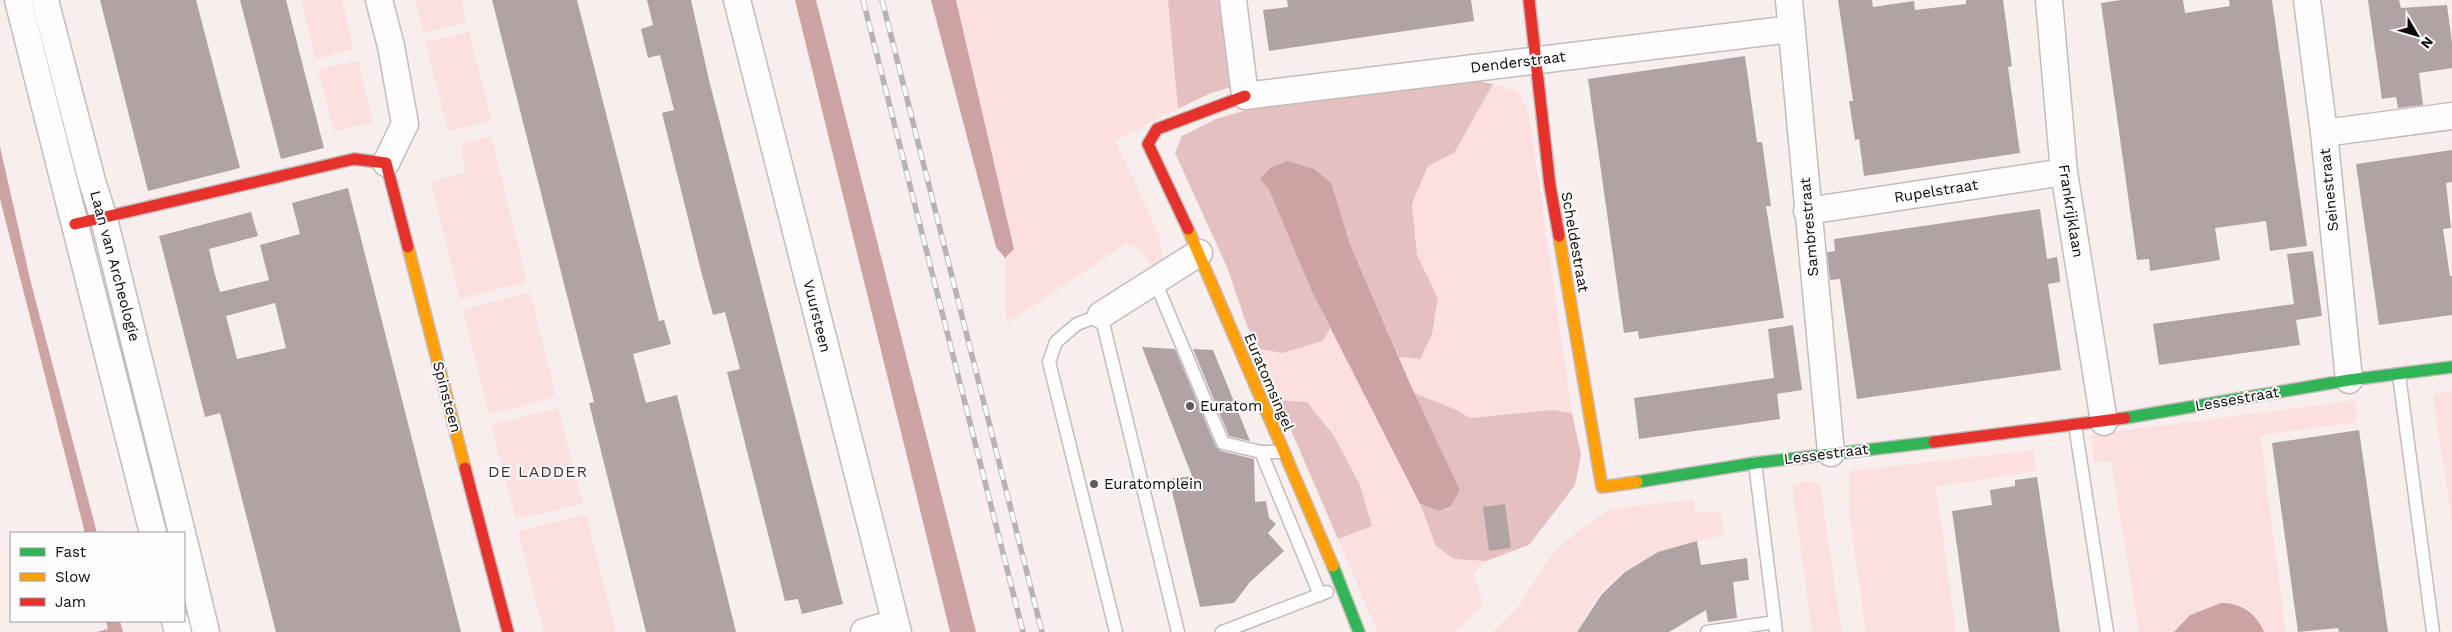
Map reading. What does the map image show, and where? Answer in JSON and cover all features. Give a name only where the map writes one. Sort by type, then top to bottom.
[{"type":"street","name":"Laan van Archeologie","points":[[18,0],[153,532]]},
{"type":"street","name":"Laan van Archeologie","points":[[45,0],[92,181],[104,218],[182,532]]},
{"type":"street","points":[[75,224],[354,159],[386,163],[405,124],[391,46],[379,0]]},
{"type":"street","name":"Vuursteen","points":[[737,0],[896,628]]},
{"type":"street","points":[[1233,0],[1245,96]]},
{"type":"street","name":"Scheldestraat","points":[[1528,0],[1537,59],[1550,186],[1602,487]]},
{"type":"street","name":"Sambrestraat","points":[[1788,0],[1832,454]]},
{"type":"street","name":"Frankrijklaan","points":[[2049,0],[2064,172],[2104,422]]},
{"type":"street","name":"Seinestraat","points":[[2307,0],[2324,133],[2349,380]]},
{"type":"street","name":"Denderstraat","points":[[1148,144],[1157,129],[1245,96],[1792,29]]},
{"type":"street","points":[[2324,133],[2452,116]]},
{"type":"street","name":"Euratomsingel","points":[[1148,144],[1199,254],[1341,586],[1358,632]]},
{"type":"street","name":"Spinsteen","points":[[386,163],[508,632]]},
{"type":"street","name":"Rupelstraat","points":[[1807,211],[2064,172]]},
{"type":"street","points":[[1101,315],[1199,254]]},
{"type":"street","name":"Lessestraat","points":[[1602,487],[1755,463],[2104,422],[2349,380],[2452,367]]},
{"type":"street","points":[[185,545],[206,632]]},
{"type":"street","points":[[864,632],[896,628]]},
{"type":"lane","points":[[1155,281],[1223,443],[1261,452],[1283,452]]},
{"type":"lane","points":[[1116,632],[1049,362],[1056,342],[1077,324],[1101,315],[1178,632]]},
{"type":"lane","points":[[2399,375],[2433,632]]},
{"type":"lane","points":[[2075,425],[2107,632]]},
{"type":"lane","points":[[1261,452],[1320,595]]},
{"type":"lane","points":[[1707,632],[1776,627],[1755,463]]},
{"type":"lane","points":[[1222,632],[1341,586]]},
{"type":"shaded area","points":[[301,0],[342,0],[354,49],[316,59]]},
{"type":"shaded area","points":[[415,0],[461,0],[466,22],[424,33]]},
{"type":"shaded area","points":[[795,0],[816,0],[976,632],[950,632]]},
{"type":"shaded area","points":[[931,0],[956,0],[1014,249],[1005,258],[996,247]]},
{"type":"shaded area","points":[[956,0],[1168,0],[1178,109],[1115,140],[1159,234],[1163,258],[1153,270],[1141,250],[1127,243],[1006,324],[1005,258],[1014,249]]},
{"type":"shaded area","points":[[1168,0],[1224,0],[1235,86],[1211,93],[1178,109]]},
{"type":"shaded area","points":[[469,32],[492,121],[448,131],[425,42]]},
{"type":"shaded area","points":[[358,61],[373,123],[334,131],[318,69]]},
{"type":"shaded area","points":[[1478,81],[1493,84],[1454,153],[1428,166],[1412,204],[1417,255],[1438,298],[1432,334],[1420,359],[1399,357],[1350,244],[1331,184],[1260,179],[1269,190],[1312,292],[1330,328],[1323,341],[1282,353],[1260,349],[1247,326],[1227,267],[1175,153],[1182,136],[1216,119],[1260,106]]},
{"type":"shaded area","points":[[1493,84],[1518,91],[1529,115],[1572,413],[1553,410],[1470,418],[1457,410],[1414,393],[1399,357],[1420,359],[1438,298],[1417,255],[1412,204],[1428,166],[1454,153]]},
{"type":"shaded area","points":[[491,136],[527,282],[460,299],[431,182],[466,172],[461,148],[466,142]]},
{"type":"shaded area","points":[[0,147],[31,283],[97,532],[85,532],[0,199]]},
{"type":"shaded area","points":[[1288,161],[1314,169],[1331,183],[1350,244],[1411,386],[1460,490],[1451,507],[1439,511],[1420,504],[1312,292],[1269,190],[1260,179],[1270,168]]},
{"type":"shaded area","points":[[530,293],[556,397],[489,414],[463,309]]},
{"type":"shaded area","points":[[1330,328],[1420,504],[1436,546],[1454,559],[1486,561],[1474,574],[1483,605],[1456,632],[1377,632],[1338,539],[1371,525],[1307,402],[1278,400],[1260,349],[1282,353],[1323,341]]},
{"type":"shaded area","points":[[2452,391],[2452,524],[2433,396],[2436,393]]},
{"type":"shaded area","points":[[1414,393],[1457,410],[1470,418],[1553,410],[1572,413],[1581,455],[1575,485],[1529,545],[1486,561],[1454,559],[1436,546],[1420,504],[1439,511],[1451,508],[1460,490]]},
{"type":"shaded area","points":[[1278,400],[1307,402],[1334,436],[1360,485],[1372,526],[1338,539]]},
{"type":"shaded area","points":[[2356,400],[2357,422],[2260,435],[2286,632],[2264,632],[2259,621],[2252,613],[2239,604],[2231,604],[2212,608],[2190,619],[2174,632],[2139,632],[2111,461],[2094,463],[2091,435]]},
{"type":"shaded area","points":[[558,408],[583,504],[516,519],[491,425]]},
{"type":"shaded area","points":[[2034,450],[2037,471],[1936,487],[1956,632],[1866,632],[1849,514],[1850,471]]},
{"type":"shaded area","points":[[1805,481],[1819,483],[1842,632],[1812,632],[1792,485]]},
{"type":"shaded area","points":[[1694,499],[1695,513],[1720,511],[1725,535],[1678,547],[1638,563],[1620,575],[1604,590],[1590,609],[1578,632],[1492,632],[1519,605],[1553,553],[1578,531],[1611,509]]},
{"type":"shaded area","points":[[586,514],[616,632],[544,632],[518,531]]},
{"type":"shaded area","points":[[2221,603],[2229,603],[2247,610],[2257,619],[2264,632],[2174,632],[2190,615]]},
{"type":"shaded area","points":[[106,622],[120,622],[123,632],[97,632],[108,629]]},
{"type":"building","points":[[100,0],[196,0],[240,168],[148,191]]},
{"type":"building","points":[[240,0],[286,0],[324,148],[281,159]]},
{"type":"building","points":[[492,0],[577,0],[659,321],[664,320],[671,344],[633,354],[646,403],[677,395],[736,632],[646,632],[589,403],[594,402]]},
{"type":"building","points":[[647,0],[691,0],[709,80],[843,604],[802,614],[798,599],[785,601],[727,372],[740,369],[725,312],[713,315],[702,275],[662,113],[674,110],[660,55],[648,58],[641,29],[653,25]]},
{"type":"building","points":[[1287,0],[1471,0],[1474,21],[1269,51],[1263,10],[1288,7]]},
{"type":"building","points":[[1838,0],[1872,0],[1873,7],[1914,1],[1915,10],[1966,4],[1966,0],[2003,0],[2012,66],[2008,67],[2020,153],[1864,176],[1859,139],[1855,140],[1849,101],[1853,101]]},
{"type":"building","points":[[2121,0],[2183,0],[2185,13],[2230,6],[2229,0],[2272,0],[2307,246],[2270,251],[2266,221],[2215,228],[2220,260],[2150,271],[2149,259],[2137,260],[2101,3]]},
{"type":"building","points":[[2368,0],[2399,0],[2401,8],[2447,5],[2452,43],[2452,68],[2419,73],[2423,105],[2398,108],[2396,97],[2382,99]]},
{"type":"building","points":[[1745,56],[1757,142],[1762,142],[1771,206],[1766,206],[1784,318],[1639,339],[1638,331],[1624,333],[1588,79]]},
{"type":"building","points":[[2452,150],[2452,182],[2446,183],[2451,228],[2443,229],[2450,276],[2452,276],[2452,315],[2379,325],[2356,164]]},
{"type":"building","points":[[348,188],[461,632],[276,632],[220,413],[205,417],[159,236],[251,212],[258,236],[209,249],[214,271],[220,292],[269,280],[260,245],[300,234],[292,203]],"holes":[[[275,303],[286,348],[237,359],[226,316]]]},
{"type":"building","points":[[2040,209],[2047,259],[2057,257],[2059,269],[2060,282],[2048,284],[2061,370],[1857,399],[1840,279],[1830,280],[1827,252],[1835,251],[1834,239]]},
{"type":"building","points":[[2313,251],[2322,316],[2296,320],[2300,345],[2159,365],[2153,324],[2294,304],[2287,254]]},
{"type":"building","points":[[1793,325],[1802,390],[1777,394],[1780,419],[1639,439],[1634,398],[1774,378],[1768,329]]},
{"type":"building","points":[[1142,347],[1175,349],[1216,447],[1221,451],[1254,459],[1255,502],[1266,501],[1269,518],[1276,524],[1268,533],[1284,551],[1250,582],[1234,603],[1200,607],[1169,479],[1192,476]]},
{"type":"building","points":[[1193,349],[1213,350],[1250,441],[1229,436]]},
{"type":"building","points":[[2359,430],[2388,632],[2339,632],[2338,628],[2298,632],[2272,443]]},
{"type":"building","points":[[2037,477],[2060,632],[1969,632],[1952,511],[1992,505],[1990,490],[2015,486],[2015,480]]},
{"type":"building","points":[[1505,504],[1511,548],[1489,551],[1483,507]]},
{"type":"building","points":[[1697,541],[1701,565],[1747,558],[1749,580],[1733,582],[1737,618],[1708,622],[1706,610],[1669,632],[1577,632],[1602,594],[1625,572],[1658,552]]},
{"type":"railway","points":[[863,0],[1023,632]]},
{"type":"railway","points":[[882,0],[1042,632]]},
{"type":"traffic: fast","points":[[2125,418],[2349,380],[2452,367]]},
{"type":"traffic: fast","points":[[1637,482],[1755,463],[1934,442]]},
{"type":"traffic: fast","points":[[1333,566],[1359,632]]},
{"type":"traffic: slow","points":[[1188,229],[1333,566]]},
{"type":"traffic: slow","points":[[1559,236],[1602,487],[1637,482]]},
{"type":"traffic: slow","points":[[408,247],[465,468]]},
{"type":"traffic: jam","points":[[1529,0],[1550,186],[1559,236]]},
{"type":"traffic: jam","points":[[1188,229],[1148,144],[1157,129],[1245,96]]},
{"type":"traffic: jam","points":[[75,224],[354,159],[386,163],[408,247]]},
{"type":"traffic: jam","points":[[1934,442],[2125,418]]},
{"type":"traffic: jam","points":[[465,468],[508,632]]},
{"type":"place","name":"Euratom","points":[[1190,406]]},
{"type":"place","name":"Euratomplein","points":[[1094,484]]},
{"type":"district","name":"DE LADDER","points":[[538,471]]}]
